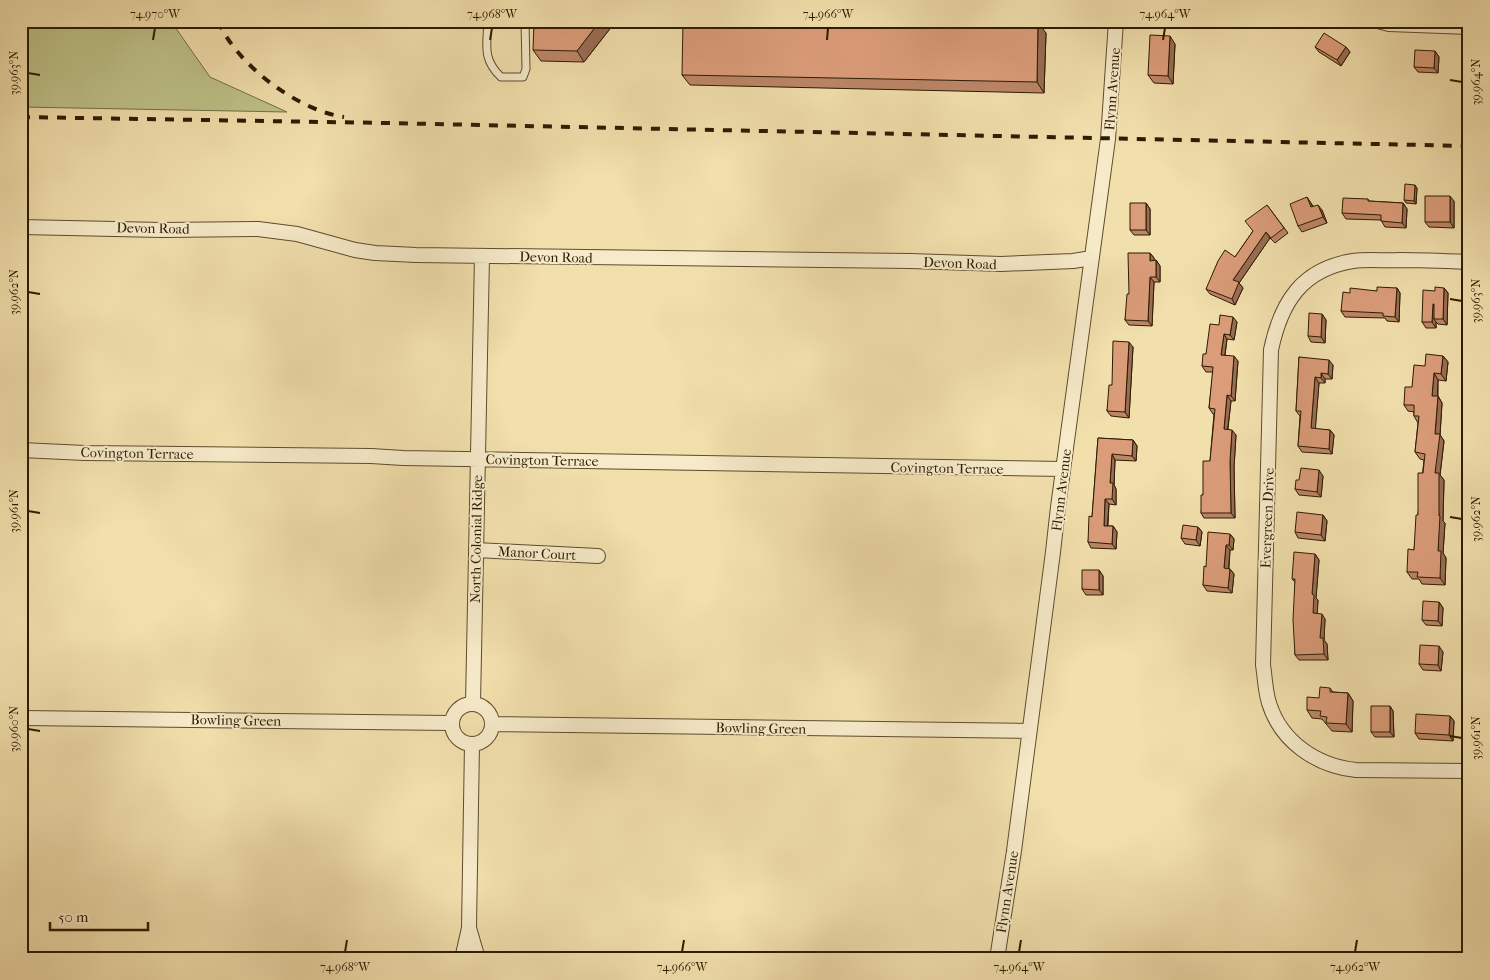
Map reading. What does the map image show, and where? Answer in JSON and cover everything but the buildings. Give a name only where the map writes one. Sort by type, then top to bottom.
[{"type":"street","name":"Flynn Avenue","points":[[997,959],[1014,851],[1108,139],[1116,21]]},
{"type":"street","points":[[1378,21],[1389,24],[1469,27]]},
{"type":"street","name":"Devon Road","points":[[21,227],[162,230],[258,229],[297,234],[335,245],[375,253],[416,255],[910,261],[1001,264],[1073,261],[1092,258]]},
{"type":"street","name":"North Colonial Ridge","points":[[473,703],[482,256]]},
{"type":"street","name":"Evergreen Drive","points":[[1469,262],[1368,260],[1338,265],[1324,270],[1301,285],[1284,308],[1278,320],[1271,350],[1263,665],[1265,688],[1274,716],[1296,745],[1316,760],[1341,769],[1469,771]]},
{"type":"street","name":"Covington Terrace","points":[[21,450],[85,453],[371,456],[388,458],[1063,469]]},
{"type":"street","name":"Manor Court","points":[[476,550],[598,556]]},
{"type":"street","points":[[473,703],[479,704],[489,712],[492,724],[486,738],[472,744],[455,736],[451,723],[452,717],[460,706],[473,703]]},
{"type":"street","name":"Bowling Green","points":[[21,718],[451,723]]},
{"type":"street","name":"Bowling Green","points":[[492,724],[1029,731]]},
{"type":"street","points":[[462,959],[469,928],[472,744]]},
{"type":"street","points":[[469,928],[478,959]]},
{"type":"lane","points":[[488,21],[487,57],[491,67],[501,76],[523,76],[526,69],[525,21]]},
{"type":"green space","points":[[21,21],[97,21],[104,27],[175,27],[210,77],[287,112],[21,107]]},
{"type":"railway","points":[[218,21],[239,54],[270,83],[307,105],[326,113],[344,117]]},
{"type":"railway","points":[[21,117],[1469,146]]}]
